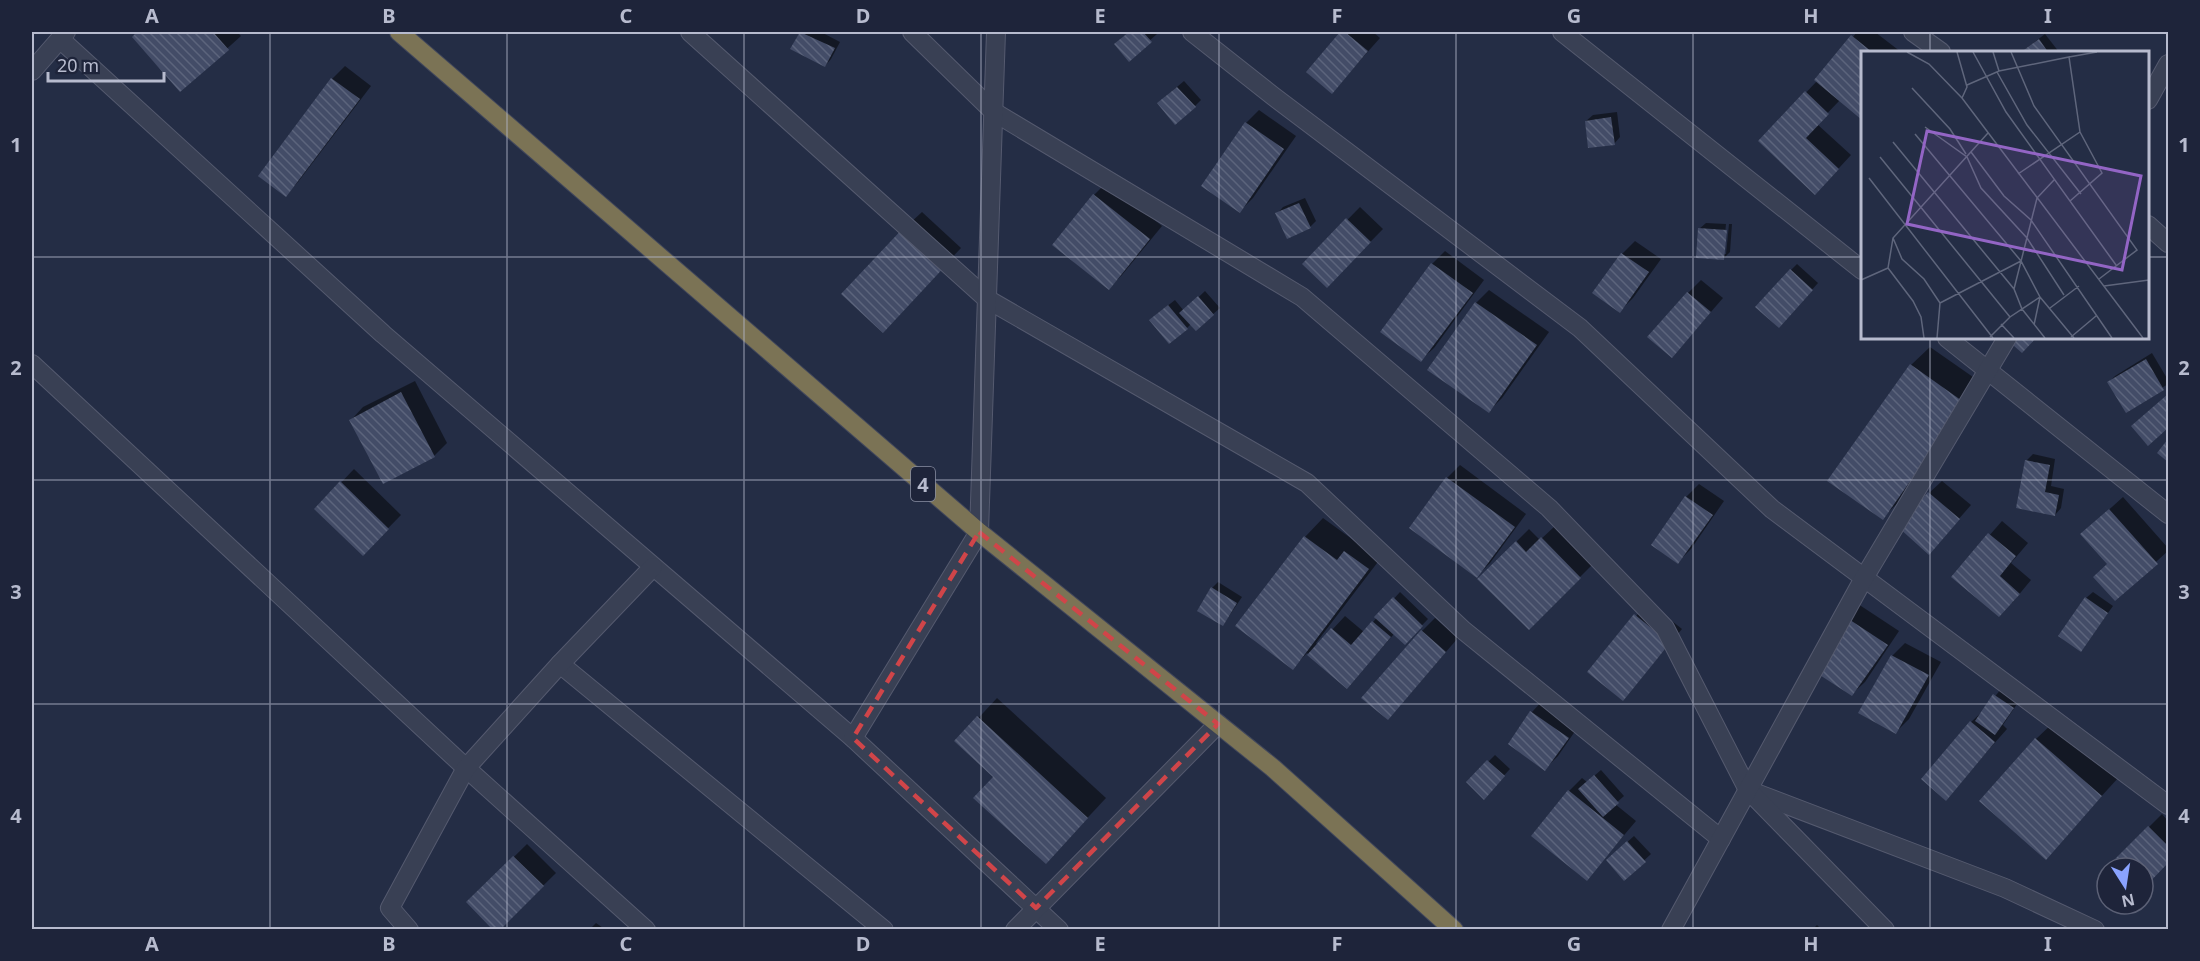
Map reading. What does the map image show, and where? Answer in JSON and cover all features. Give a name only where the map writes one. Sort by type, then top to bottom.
[{"type":"highway","name":"4","points":[[399,32],[979,532],[1273,768],[1454,930]]},
{"type":"street","points":[[690,32],[987,299],[1307,483],[1463,630],[1721,838]]},
{"type":"street","points":[[912,32],[994,112],[1302,297],[1549,508],[1665,628],[1748,790],[1885,930]]},
{"type":"street","points":[[853,738],[979,532],[996,32]]},
{"type":"street","points":[[1192,32],[1580,328],[1772,508],[2169,805]]},
{"type":"street","points":[[1562,32],[1861,268]]},
{"type":"street","points":[[1913,32],[1940,51]]},
{"type":"street","points":[[32,71],[63,35],[383,334],[853,738],[1059,930]]},
{"type":"street","points":[[2149,98],[2169,64]]},
{"type":"street","points":[[2149,226],[2169,243]]},
{"type":"street","points":[[1948,339],[2169,514]]},
{"type":"street","points":[[1671,930],[1864,578],[2006,339]]},
{"type":"street","points":[[32,364],[466,768],[646,930]]},
{"type":"street","points":[[409,930],[390,908],[466,768],[560,664],[653,567]]},
{"type":"street","points":[[560,664],[884,930]]},
{"type":"street","points":[[1015,930],[1218,724]]},
{"type":"street","points":[[1748,790],[2006,888],[2095,930]]},
{"type":"highlighted area","points":[[979,532],[1218,724],[1036,908],[853,738]]},
{"type":"building","points":[[137,32],[213,32],[229,50],[180,92],[132,37]]},
{"type":"building","points":[[800,32],[835,48],[825,67],[790,49]]},
{"type":"building","points":[[1129,32],[1143,32],[1152,42],[1129,62],[1114,44]]},
{"type":"building","points":[[1340,32],[1345,32],[1368,51],[1332,94],[1306,72]]},
{"type":"building","points":[[1851,35],[1871,51],[1861,51],[1861,119],[1814,80]]},
{"type":"building","points":[[2039,39],[2047,51],[2022,51]]},
{"type":"building","points":[[331,78],[360,99],[286,197],[258,176]]},
{"type":"building","points":[[1177,87],[1196,107],[1175,125],[1157,103]]},
{"type":"building","points":[[1805,91],[1829,114],[1806,138],[1839,169],[1815,195],[1758,141]]},
{"type":"building","points":[[1611,117],[1615,145],[1588,148],[1585,121]]},
{"type":"building","points":[[1245,122],[1284,149],[1240,213],[1201,186]]},
{"type":"building","points":[[1093,194],[1150,239],[1109,290],[1052,245]]},
{"type":"building","points":[[1299,203],[1311,228],[1287,239],[1275,213]]},
{"type":"building","points":[[1346,218],[1371,242],[1327,288],[1302,264]]},
{"type":"building","points":[[908,223],[949,262],[883,333],[841,294]]},
{"type":"building","points":[[1698,228],[1727,230],[1724,260],[1696,258]]},
{"type":"building","points":[[1621,253],[1649,272],[1620,313],[1592,293]]},
{"type":"building","points":[[1431,263],[1473,293],[1421,362],[1380,332]]},
{"type":"building","points":[[1790,269],[1813,290],[1779,328],[1755,307]]},
{"type":"building","points":[[1687,292],[1711,312],[1672,358],[1647,337]]},
{"type":"building","points":[[1198,296],[1214,315],[1196,331],[1179,313]]},
{"type":"building","points":[[1475,302],[1537,345],[1489,413],[1427,370]]},
{"type":"building","points":[[1168,305],[1188,329],[1169,344],[1149,320]]},
{"type":"building","points":[[2006,339],[2035,339],[2022,353]]},
{"type":"building","points":[[2146,359],[2164,390],[2126,413],[2107,382]]},
{"type":"building","points":[[1910,364],[1965,403],[1883,520],[1827,481]]},
{"type":"building","points":[[401,392],[435,457],[383,484],[349,420]]},
{"type":"building","points":[[2168,394],[2168,428],[2148,446],[2131,426]]},
{"type":"building","points":[[2168,439],[2168,462],[2157,453]]},
{"type":"building","points":[[2025,460],[2050,465],[2045,492],[2059,495],[2055,516],[2016,508]]},
{"type":"building","points":[[1446,477],[1515,527],[1477,578],[1409,528]]},
{"type":"building","points":[[340,481],[389,529],[363,556],[314,509]]},
{"type":"building","points":[[1928,492],[1960,519],[1929,555],[1898,527]]},
{"type":"building","points":[[1685,496],[1713,515],[1678,564],[1651,545]]},
{"type":"building","points":[[2109,509],[2158,564],[2115,601],[2093,577],[2107,564],[2080,534]]},
{"type":"building","points":[[1988,533],[2016,556],[2000,576],[2020,594],[1999,617],[1951,577]]},
{"type":"building","points":[[1304,536],[1337,560],[1344,551],[1369,569],[1293,670],[1235,626]]},
{"type":"building","points":[[1541,537],[1581,578],[1529,630],[1477,579],[1516,541],[1526,552]]},
{"type":"building","points":[[1211,587],[1237,603],[1223,626],[1197,611]]},
{"type":"building","points":[[1393,597],[1423,626],[1405,645],[1374,617]]},
{"type":"building","points":[[2085,597],[2108,613],[2081,652],[2058,636]]},
{"type":"building","points":[[1634,614],[1670,643],[1623,701],[1587,672]]},
{"type":"building","points":[[1841,614],[1888,645],[1852,696],[1806,666]]},
{"type":"building","points":[[1372,621],[1391,637],[1347,689],[1307,655],[1331,628],[1351,645]]},
{"type":"building","points":[[1421,630],[1446,652],[1388,720],[1361,698]]},
{"type":"building","points":[[1891,655],[1929,675],[1896,734],[1858,713]]},
{"type":"building","points":[[1993,694],[2014,708],[1995,735],[1975,721]]},
{"type":"building","points":[[1530,711],[1569,738],[1545,771],[1508,744]]},
{"type":"building","points":[[977,716],[1088,818],[1046,864],[973,798],[993,777],[954,741]]},
{"type":"building","points":[[1970,721],[1995,742],[1946,801],[1921,779]]},
{"type":"building","points":[[2035,738],[2102,796],[2046,860],[1979,801]]},
{"type":"building","points":[[1487,760],[1505,776],[1484,800],[1466,782]]},
{"type":"building","points":[[1594,775],[1619,803],[1603,817],[1578,789]]},
{"type":"building","points":[[1568,790],[1624,835],[1587,881],[1531,836]]},
{"type":"building","points":[[2148,826],[2168,846],[2168,863],[2155,877],[2155,856],[2118,856]]},
{"type":"building","points":[[1627,841],[1646,862],[1624,881],[1606,860]]},
{"type":"building","points":[[513,856],[544,886],[500,930],[493,930],[466,902]]}]
